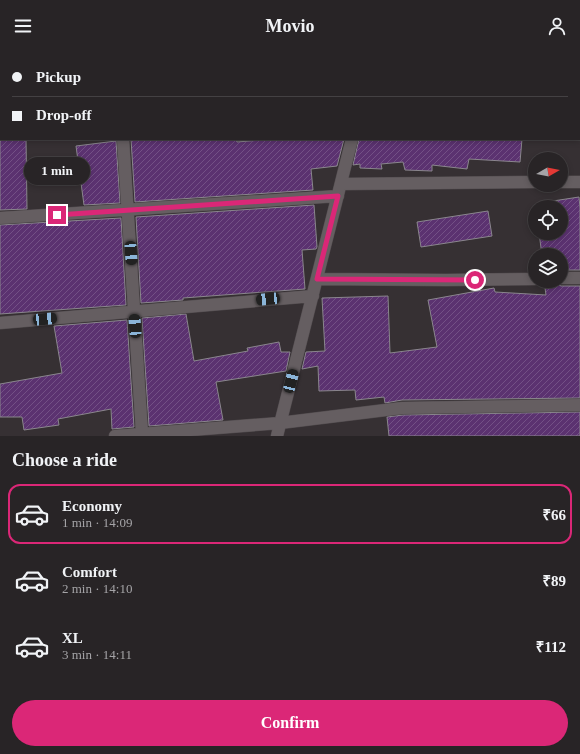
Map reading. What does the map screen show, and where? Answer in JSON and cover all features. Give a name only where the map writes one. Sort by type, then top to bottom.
[{"type":"street","points":[[123,140],[142,433]]},
{"type":"street","points":[[277,436],[352,140]]},
{"type":"street","points":[[341,184],[528,182]]},
{"type":"street","points":[[568,182],[580,182]]},
{"type":"street","points":[[0,218],[338,196]]},
{"type":"street","points":[[568,278],[580,278]]},
{"type":"street","points":[[317,279],[528,279]]},
{"type":"street","points":[[0,323],[134,310],[313,296]]},
{"type":"street","points":[[115,436],[280,423],[402,408],[580,406]]},
{"type":"building","points":[[0,140],[26,140],[27,209],[0,210]]},
{"type":"building","points":[[131,140],[236,140],[237,142],[262,140],[344,140],[337,166],[311,169],[313,190],[135,202]]},
{"type":"building","points":[[359,140],[522,140],[520,162],[469,159],[467,169],[432,165],[432,171],[405,170],[403,162],[381,164],[382,169],[360,168],[360,164],[353,165]]},
{"type":"building","points":[[116,141],[120,203],[84,205],[76,146]]},
{"type":"building","points":[[579,197],[580,270],[568,270],[568,248],[541,248],[540,240],[568,240],[568,200],[560,200]]},
{"type":"building","points":[[314,205],[317,247],[316,249],[302,250],[305,289],[183,298],[183,300],[141,303],[136,217]]},
{"type":"building","points":[[488,211],[492,236],[421,247],[417,222]]},
{"type":"building","points":[[121,218],[126,305],[0,314],[0,225]]},
{"type":"building","points":[[568,286],[580,286],[580,398],[402,400],[385,403],[384,397],[356,400],[355,390],[319,391],[318,366],[302,369],[306,352],[325,351],[322,298],[388,296],[390,353],[437,347],[428,300],[494,288],[495,292],[546,295],[545,288],[568,288]]},
{"type":"building","points":[[186,314],[194,361],[248,351],[247,348],[279,342],[281,352],[290,352],[286,371],[216,382],[223,420],[149,426],[142,318]]},
{"type":"building","points":[[127,320],[134,427],[112,429],[111,409],[58,419],[59,425],[24,430],[22,417],[0,417],[0,384],[62,373],[54,326]]},
{"type":"building","points":[[580,412],[580,436],[389,436],[387,417],[403,415]]},
{"type":"route","points":[[57,215],[338,196],[317,279],[475,280]]}]
